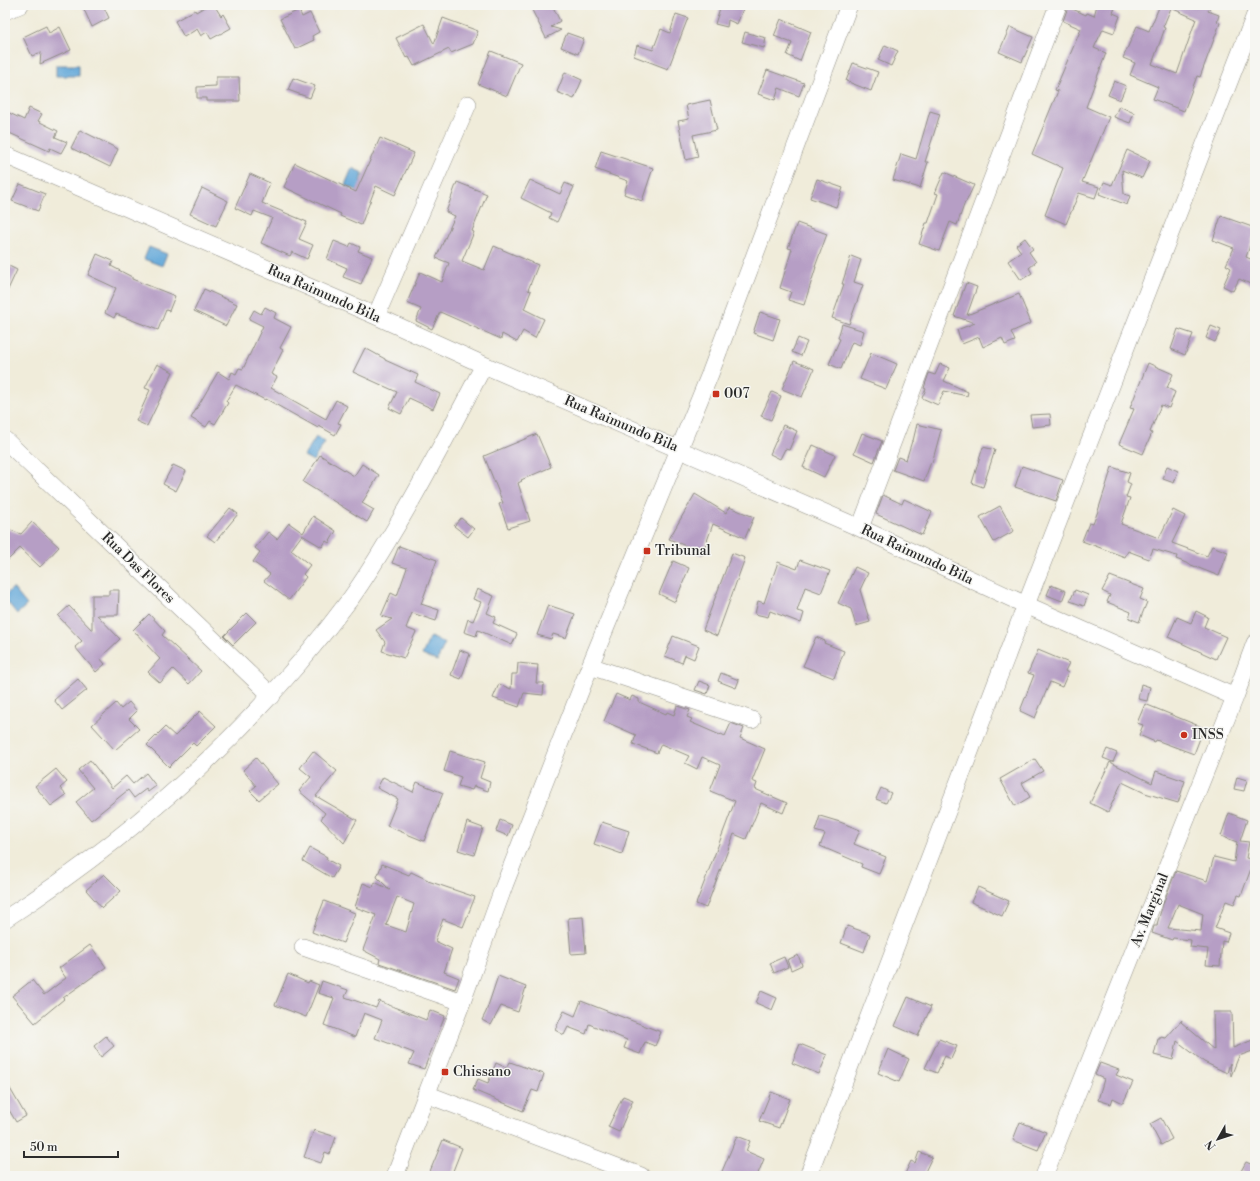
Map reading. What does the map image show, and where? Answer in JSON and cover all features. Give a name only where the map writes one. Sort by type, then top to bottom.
[{"type":"street","points":[[5,11],[20,5]]},
{"type":"street","points":[[860,528],[1058,5]]},
{"type":"street","points":[[395,1176],[462,1002],[504,886],[590,666],[710,374],[845,6]]},
{"type":"street","points":[[808,1176],[1026,605],[1255,15]]},
{"type":"street","points":[[376,316],[468,104]]},
{"type":"street","name":"Rua Raimundo Bila","points":[[5,155],[860,528],[1026,605],[1235,697]]},
{"type":"street","points":[[5,919],[101,852],[152,811],[202,767],[272,696],[352,597],[417,492],[484,365]]},
{"type":"street","name":"Rua Das Flores","points":[[5,440],[272,696]]},
{"type":"street","name":"Av. Marginal","points":[[1044,1176],[1235,697],[1255,643]]},
{"type":"street","points":[[590,666],[752,720]]},
{"type":"street","points":[[303,948],[462,1002]]},
{"type":"street","points":[[426,1094],[641,1176]]},
{"type":"water","points":[[56,65],[79,65],[79,76],[56,76]]},
{"type":"water","points":[[352,168],[363,173],[360,181],[369,185],[365,194],[345,185]]},
{"type":"water","points":[[149,247],[167,254],[162,266],[144,259]]},
{"type":"water","points":[[316,437],[325,442],[313,461],[304,456]]},
{"type":"water","points":[[13,588],[27,605],[17,614],[5,599],[5,595]]},
{"type":"water","points":[[430,637],[445,643],[437,661],[422,655]]},
{"type":"building","points":[[82,5],[103,5],[109,18],[92,27]]},
{"type":"building","points":[[208,5],[214,5],[221,16],[223,14],[231,28],[211,39],[207,32],[201,36],[197,29],[184,37],[175,21]]},
{"type":"building","points":[[544,5],[552,5],[560,21],[551,27],[561,30],[546,38],[532,10]]},
{"type":"building","points":[[721,5],[732,5],[743,9],[737,24],[728,20],[727,27],[715,24]]},
{"type":"building","points":[[1097,5],[1116,5],[1113,13],[1120,16],[1114,33],[1103,29],[1094,48],[1106,53],[1086,107],[1109,117],[1082,182],[1099,187],[1095,198],[1079,193],[1066,224],[1045,215],[1063,168],[1032,154],[1058,91],[1055,90],[1081,29],[1063,21],[1068,7],[1086,15],[1087,13],[1094,16]]},
{"type":"building","points":[[1160,5],[1211,5],[1208,11],[1219,15],[1217,22],[1220,23],[1200,77],[1197,76],[1184,111],[1153,99],[1158,87],[1130,75],[1135,63],[1123,58],[1137,26],[1149,31]],"holes":[[[1171,8],[1196,19],[1177,74],[1152,64],[1165,28],[1163,27]]]},
{"type":"building","points":[[299,10],[302,17],[310,13],[319,32],[312,36],[314,40],[295,49],[280,19]]},
{"type":"building","points":[[676,14],[688,18],[668,69],[634,56],[637,45],[653,50],[661,29],[670,33]]},
{"type":"building","points":[[443,18],[478,31],[473,44],[451,53],[449,49],[414,66],[409,57],[406,58],[396,38],[424,24],[434,44]]},
{"type":"building","points":[[781,19],[811,32],[800,61],[787,55],[792,43],[774,36]]},
{"type":"building","points":[[46,26],[49,33],[60,27],[71,50],[40,64],[41,52],[32,56],[23,37]]},
{"type":"building","points":[[1010,27],[1033,37],[1022,62],[999,52]]},
{"type":"building","points":[[745,32],[766,38],[764,48],[742,42]]},
{"type":"building","points":[[567,33],[584,39],[578,54],[561,47]]},
{"type":"building","points":[[885,45],[898,51],[891,66],[878,60]]},
{"type":"building","points":[[491,51],[521,63],[507,96],[478,84]]},
{"type":"building","points":[[853,63],[878,72],[871,91],[846,81]]},
{"type":"building","points":[[767,70],[804,83],[799,96],[779,88],[775,100],[758,94]]},
{"type":"building","points":[[565,72],[582,80],[574,99],[557,92]]},
{"type":"building","points":[[216,77],[239,77],[240,101],[206,101],[206,98],[197,98],[197,87],[216,86]]},
{"type":"building","points":[[293,78],[315,86],[310,98],[288,90]]},
{"type":"building","points":[[1114,81],[1126,86],[1120,100],[1108,95]]},
{"type":"building","points":[[710,100],[717,130],[693,135],[698,157],[686,160],[678,121],[689,119],[686,105]]},
{"type":"building","points":[[1119,106],[1134,113],[1130,123],[1114,117]]},
{"type":"building","points":[[29,108],[42,114],[38,121],[58,131],[55,137],[67,142],[61,153],[50,148],[49,151],[5,131],[5,111],[24,120]]},
{"type":"building","points":[[930,111],[940,114],[925,162],[928,162],[920,188],[893,180],[901,154],[916,159]]},
{"type":"building","points":[[80,130],[118,149],[110,167],[71,148]]},
{"type":"building","points":[[380,138],[414,153],[395,195],[376,186],[361,225],[340,216],[341,214],[284,187],[295,163],[356,192]]},
{"type":"building","points":[[1127,150],[1150,161],[1142,178],[1122,170],[1124,194],[1130,196],[1127,205],[1099,194],[1104,182],[1112,185]]},
{"type":"building","points":[[601,151],[653,168],[642,201],[624,194],[628,181],[595,169]]},
{"type":"building","points":[[944,172],[974,185],[965,202],[957,225],[950,222],[939,251],[919,244],[938,194],[935,193]]},
{"type":"building","points":[[250,174],[270,183],[262,203],[307,222],[299,239],[313,245],[307,259],[292,252],[290,256],[261,243],[272,218],[254,211],[252,216],[235,208]]},
{"type":"building","points":[[817,179],[843,188],[836,207],[810,198]]},
{"type":"building","points":[[530,180],[560,194],[565,183],[574,187],[557,222],[549,218],[551,213],[521,198]]},
{"type":"building","points":[[457,182],[487,194],[462,261],[484,270],[494,246],[538,265],[528,290],[531,291],[524,309],[544,319],[535,338],[523,331],[517,342],[502,334],[501,339],[440,312],[432,329],[416,321],[421,309],[407,303],[420,272],[442,282],[449,263],[436,258],[455,216],[446,212]]},
{"type":"building","points":[[20,184],[45,194],[38,211],[12,201]]},
{"type":"building","points":[[202,188],[228,201],[216,226],[190,214]]},
{"type":"building","points":[[1221,216],[1255,228],[1246,257],[1255,261],[1255,286],[1239,279],[1233,291],[1223,286],[1231,268],[1226,265],[1234,248],[1213,240]]},
{"type":"building","points":[[797,223],[827,234],[815,267],[804,305],[788,300],[791,292],[780,288],[792,249],[788,248]]},
{"type":"building","points":[[1025,238],[1033,249],[1029,252],[1036,262],[1029,268],[1032,273],[1021,280],[1008,261],[1021,252],[1016,245]]},
{"type":"building","points":[[334,241],[349,247],[351,243],[360,247],[358,251],[372,257],[361,284],[343,277],[347,268],[327,259]]},
{"type":"building","points":[[97,254],[113,261],[111,266],[132,277],[132,279],[175,296],[169,311],[166,310],[158,330],[116,314],[114,318],[105,313],[116,288],[88,275]]},
{"type":"building","points":[[851,256],[861,260],[854,282],[863,285],[849,324],[832,318],[844,284],[842,284]]},
{"type":"building","points":[[5,264],[17,270],[5,296]]},
{"type":"building","points":[[966,283],[977,287],[967,315],[1019,294],[1031,323],[1011,332],[1015,341],[1005,345],[1002,338],[983,347],[979,337],[962,344],[957,330],[975,323],[954,316]]},
{"type":"building","points":[[204,289],[237,304],[226,326],[194,311]]},
{"type":"building","points":[[265,307],[276,313],[274,318],[291,327],[280,348],[283,350],[271,374],[277,377],[271,388],[326,419],[336,400],[347,406],[338,423],[341,424],[335,435],[319,426],[318,428],[266,399],[265,400],[236,385],[226,401],[228,403],[215,424],[210,421],[206,427],[191,418],[218,372],[229,379],[232,372],[236,374],[239,368],[243,369],[263,326],[249,319],[254,310],[261,314]]},
{"type":"building","points":[[760,312],[780,319],[773,340],[753,333]]},
{"type":"building","points":[[842,324],[864,331],[860,345],[852,342],[841,369],[829,364],[840,339],[838,338]]},
{"type":"building","points":[[1211,326],[1221,330],[1215,342],[1206,338]]},
{"type":"building","points":[[1178,329],[1193,334],[1185,355],[1171,349]]},
{"type":"building","points":[[798,338],[807,342],[801,356],[792,352]]},
{"type":"building","points":[[365,348],[385,360],[418,375],[415,382],[440,394],[433,409],[409,398],[401,414],[389,408],[397,392],[353,372]]},
{"type":"building","points":[[871,353],[897,364],[886,389],[860,379]]},
{"type":"building","points":[[794,361],[814,369],[802,397],[782,389]]},
{"type":"building","points":[[1148,363],[1173,374],[1167,388],[1175,392],[1169,408],[1161,405],[1150,432],[1152,433],[1143,454],[1119,444],[1134,409],[1130,408]]},
{"type":"building","points":[[157,364],[173,372],[147,426],[136,421],[150,390],[145,388]]},
{"type":"building","points":[[940,364],[950,368],[944,381],[968,392],[967,396],[944,391],[938,405],[922,398],[926,389],[924,388],[929,373],[935,375]]},
{"type":"building","points":[[772,392],[781,396],[771,420],[761,416]]},
{"type":"building","points":[[1050,414],[1051,425],[1032,427],[1030,415]]},
{"type":"building","points":[[917,424],[941,430],[932,463],[931,462],[924,481],[893,470],[898,457],[906,460]]},
{"type":"building","points":[[783,425],[797,431],[789,450],[785,449],[780,459],[770,454]]},
{"type":"building","points":[[862,433],[882,441],[874,462],[854,453]]},
{"type":"building","points":[[537,434],[551,467],[521,480],[522,481],[518,483],[530,521],[508,528],[499,504],[503,503],[484,456]]},
{"type":"building","points":[[813,445],[835,455],[824,477],[803,467]]},
{"type":"building","points":[[983,447],[995,450],[983,487],[972,483]]},
{"type":"building","points":[[320,455],[354,476],[362,464],[379,475],[362,503],[374,510],[367,522],[303,482]]},
{"type":"building","points":[[173,465],[186,471],[176,491],[163,484]]},
{"type":"building","points":[[1022,466],[1063,480],[1056,501],[1015,487]]},
{"type":"building","points":[[1167,466],[1178,471],[1174,483],[1163,479]]},
{"type":"building","points":[[1112,467],[1130,473],[1127,482],[1131,484],[1126,497],[1130,498],[1121,524],[1159,538],[1173,510],[1185,516],[1172,543],[1207,556],[1212,546],[1228,552],[1219,576],[1176,559],[1177,556],[1153,549],[1149,559],[1128,551],[1125,557],[1082,541],[1089,523],[1093,524]]},
{"type":"building","points":[[695,494],[726,513],[729,507],[754,517],[745,538],[713,524],[702,555],[692,552],[693,549],[669,539]]},
{"type":"building","points":[[883,495],[902,504],[904,499],[932,512],[922,535],[876,514]]},
{"type":"building","points":[[1000,506],[1014,531],[994,542],[980,517]]},
{"type":"building","points":[[230,508],[238,514],[215,542],[207,536]]},
{"type":"building","points":[[313,516],[336,531],[329,543],[326,541],[322,547],[302,535],[291,550],[310,565],[303,574],[306,577],[289,600],[264,581],[270,574],[253,562],[260,552],[255,548],[268,532],[277,539],[289,523],[303,533]]},
{"type":"building","points":[[461,518],[474,529],[468,537],[454,526]]},
{"type":"building","points":[[32,522],[59,547],[40,567],[20,548],[5,563],[5,528],[21,534]]},
{"type":"building","points":[[399,546],[437,560],[421,604],[439,610],[436,621],[412,613],[406,628],[416,632],[404,658],[382,651],[385,642],[376,630],[392,619],[381,616],[391,593],[397,596],[407,568],[392,563]]},
{"type":"building","points":[[732,553],[745,558],[717,636],[703,630]]},
{"type":"building","points":[[800,560],[830,571],[821,593],[805,587],[797,611],[804,613],[801,623],[770,611],[768,617],[755,614],[758,601],[764,603],[778,562],[797,569]]},
{"type":"building","points":[[673,561],[689,568],[675,602],[659,594]]},
{"type":"building","points":[[855,567],[868,573],[860,590],[870,622],[856,626],[851,609],[838,603]]},
{"type":"building","points":[[1110,576],[1144,589],[1140,599],[1147,602],[1139,622],[1129,618],[1131,612],[1107,602],[1110,595],[1102,591]]},
{"type":"building","points":[[1051,585],[1066,591],[1062,601],[1047,595]]},
{"type":"building","points":[[477,589],[494,596],[487,613],[496,617],[493,623],[517,634],[512,645],[478,630],[476,636],[464,632],[468,619],[473,621],[481,602],[473,599]]},
{"type":"building","points":[[109,590],[119,590],[118,615],[97,615],[120,639],[100,658],[105,664],[96,672],[75,647],[82,641],[58,616],[69,606],[92,630],[92,595],[109,595]]},
{"type":"building","points":[[1075,590],[1088,595],[1084,606],[1070,601]]},
{"type":"building","points":[[548,605],[575,614],[566,638],[553,634],[551,639],[537,635]]},
{"type":"building","points":[[1196,611],[1208,617],[1204,627],[1226,637],[1216,659],[1168,637],[1177,617],[1191,623]]},
{"type":"building","points":[[247,613],[256,622],[233,645],[224,636]]},
{"type":"building","points":[[149,614],[165,631],[162,635],[201,671],[189,684],[173,669],[160,683],[148,672],[160,659],[133,630]]},
{"type":"building","points":[[673,636],[699,646],[694,659],[685,655],[682,663],[665,656]]},
{"type":"building","points":[[816,637],[825,641],[824,643],[844,651],[834,678],[803,666]]},
{"type":"building","points":[[460,650],[470,654],[461,679],[451,675]]},
{"type":"building","points":[[1038,650],[1069,663],[1065,671],[1068,673],[1062,687],[1050,682],[1035,718],[1020,711],[1034,675],[1028,673]]},
{"type":"building","points":[[518,663],[538,665],[536,683],[544,683],[543,695],[524,693],[519,707],[493,698],[499,684],[511,689],[512,674],[517,674]]},
{"type":"building","points":[[721,673],[739,680],[736,688],[718,681]]},
{"type":"building","points":[[78,679],[87,690],[62,710],[54,700]]},
{"type":"building","points":[[699,681],[710,685],[707,694],[695,690]]},
{"type":"building","points":[[1141,684],[1150,687],[1147,701],[1138,699]]},
{"type":"building","points":[[616,694],[630,700],[632,696],[639,699],[639,702],[666,714],[667,712],[674,715],[677,706],[690,710],[687,717],[692,719],[690,722],[720,735],[725,736],[731,723],[744,728],[740,738],[765,749],[752,781],[757,783],[755,789],[787,803],[783,813],[761,803],[746,839],[734,834],[706,908],[696,904],[735,801],[710,791],[720,765],[702,757],[697,769],[685,763],[689,756],[661,744],[657,753],[633,744],[636,735],[604,721]]},
{"type":"building","points":[[129,702],[137,711],[129,719],[139,729],[115,750],[92,725],[116,703],[121,709]]},
{"type":"building","points":[[1145,704],[1204,728],[1194,754],[1156,740],[1155,742],[1139,735],[1143,725],[1137,723]]},
{"type":"building","points":[[200,711],[216,726],[196,746],[193,743],[169,767],[147,745],[165,727],[175,736]]},
{"type":"building","points":[[1107,749],[1117,753],[1113,762],[1103,758]]},
{"type":"building","points":[[313,751],[337,771],[316,796],[357,820],[344,843],[321,819],[325,813],[299,791],[311,777],[300,768]]},
{"type":"building","points":[[450,751],[485,762],[480,778],[490,782],[488,791],[474,786],[472,790],[458,786],[461,777],[444,771]]},
{"type":"building","points":[[256,758],[278,784],[259,800],[250,791],[256,786],[243,770]]},
{"type":"building","points":[[1035,759],[1043,771],[1022,783],[1030,797],[1015,806],[1000,779]]},
{"type":"building","points":[[90,760],[112,788],[126,776],[133,784],[146,773],[156,786],[148,792],[146,789],[134,798],[128,790],[91,820],[76,802],[93,788],[78,770]]},
{"type":"building","points":[[1110,762],[1152,783],[1156,771],[1185,781],[1178,803],[1145,793],[1122,782],[1108,812],[1090,803]]},
{"type":"building","points":[[56,769],[67,782],[60,788],[66,795],[51,806],[35,786]]},
{"type":"building","points":[[383,777],[413,792],[417,782],[443,793],[424,841],[387,826],[398,799],[377,788]]},
{"type":"building","points":[[1237,777],[1247,780],[1244,791],[1234,789]]},
{"type":"building","points":[[881,788],[891,793],[886,803],[876,799]]},
{"type":"building","points":[[1229,813],[1247,820],[1240,841],[1249,842],[1246,858],[1251,859],[1250,866],[1252,866],[1241,896],[1238,895],[1234,904],[1226,901],[1215,928],[1229,933],[1226,942],[1222,941],[1220,966],[1206,965],[1208,949],[1190,947],[1191,940],[1173,938],[1172,940],[1152,933],[1154,926],[1157,926],[1158,924],[1164,901],[1176,871],[1207,881],[1214,857],[1234,862],[1237,842],[1221,836]],"holes":[[[1178,904],[1203,914],[1201,931],[1168,928]]]},
{"type":"building","points":[[820,816],[860,830],[854,844],[886,857],[879,874],[861,867],[862,864],[820,846],[825,834],[815,831]]},
{"type":"building","points":[[500,820],[512,825],[508,836],[496,831]]},
{"type":"building","points":[[467,822],[483,828],[474,855],[458,850]]},
{"type":"building","points":[[602,822],[629,831],[622,854],[594,844]]},
{"type":"building","points":[[310,848],[327,857],[326,859],[339,866],[332,878],[303,861]]},
{"type":"building","points":[[382,864],[409,875],[411,872],[428,881],[475,897],[463,927],[443,919],[435,941],[452,949],[444,972],[459,978],[455,989],[379,963],[380,959],[363,950],[376,915],[355,907],[363,883],[373,887],[375,882],[390,890],[377,877]],"holes":[[[397,897],[414,904],[406,932],[386,925]]]},
{"type":"building","points":[[104,874],[121,891],[102,908],[86,890]]},
{"type":"building","points":[[978,887],[1009,901],[1002,916],[971,902]]},
{"type":"building","points":[[324,901],[355,913],[343,943],[312,932]]},
{"type":"building","points":[[583,917],[586,953],[571,954],[568,918]]},
{"type":"building","points":[[847,926],[870,934],[864,952],[841,943]]},
{"type":"building","points":[[90,945],[106,967],[63,998],[64,999],[35,1023],[12,996],[32,980],[44,995],[66,978],[59,968]]},
{"type":"building","points":[[798,955],[802,965],[791,970],[787,960]]},
{"type":"building","points":[[784,957],[788,967],[774,973],[770,963]]},
{"type":"building","points":[[288,974],[308,983],[309,981],[319,985],[306,1017],[275,1005]]},
{"type":"building","points":[[498,976],[526,987],[518,1012],[501,1006],[491,1025],[482,1020]]},
{"type":"building","points":[[322,981],[348,990],[345,997],[376,1008],[379,1001],[426,1020],[430,1010],[445,1016],[424,1069],[409,1064],[414,1053],[375,1038],[382,1020],[364,1013],[355,1037],[324,1025],[334,998],[318,993]]},
{"type":"building","points":[[761,991],[777,998],[772,1010],[756,1003]]},
{"type":"building","points":[[908,997],[931,1007],[918,1036],[895,1026]]},
{"type":"building","points":[[581,1001],[661,1032],[655,1046],[645,1042],[640,1054],[624,1048],[627,1040],[589,1024],[586,1034],[568,1027],[564,1035],[555,1030],[564,1011],[575,1016]]},
{"type":"building","points":[[1213,1012],[1232,1012],[1233,1048],[1255,1039],[1255,1050],[1239,1056],[1231,1076],[1230,1063],[1227,1073],[1204,1062],[1177,1041],[1173,1060],[1154,1055],[1158,1039],[1160,1039],[1160,1037],[1166,1038],[1182,1020],[1181,1022],[1214,1050]]},
{"type":"building","points":[[106,1036],[114,1046],[101,1057],[94,1046]]},
{"type":"building","points":[[939,1039],[957,1046],[951,1059],[945,1056],[937,1073],[925,1068]]},
{"type":"building","points":[[800,1044],[827,1055],[819,1074],[792,1063]]},
{"type":"building","points":[[888,1049],[909,1059],[899,1082],[878,1073]]},
{"type":"building","points":[[510,1062],[544,1074],[538,1092],[532,1090],[523,1111],[473,1090],[478,1079],[488,1083],[496,1063],[507,1068]]},
{"type":"building","points":[[1100,1063],[1119,1070],[1116,1075],[1133,1082],[1123,1103],[1113,1098],[1111,1104],[1098,1100],[1104,1079],[1095,1075]]},
{"type":"building","points":[[5,1080],[26,1116],[16,1122],[5,1103]]},
{"type":"building","points":[[771,1092],[790,1099],[779,1128],[759,1121]]},
{"type":"building","points":[[623,1096],[633,1100],[619,1132],[608,1127]]},
{"type":"building","points":[[1161,1118],[1172,1139],[1161,1145],[1150,1124]]},
{"type":"building","points":[[1020,1122],[1046,1132],[1038,1150],[1013,1140]]},
{"type":"building","points":[[314,1130],[336,1137],[330,1154],[325,1152],[321,1163],[304,1157]]},
{"type":"building","points":[[737,1136],[750,1141],[746,1151],[764,1159],[757,1176],[720,1176]]},
{"type":"building","points":[[443,1140],[462,1148],[451,1176],[428,1176]]},
{"type":"building","points":[[919,1152],[932,1157],[923,1176],[904,1176],[911,1161],[915,1163]]},
{"type":"building","points":[[1246,1162],[1255,1166],[1255,1176],[1250,1176],[1241,1171]]},
{"type":"place","name":"007","points":[[716,394]]},
{"type":"place","name":"Tribunal","points":[[647,551]]},
{"type":"place","name":"INSS","points":[[1184,735]]},
{"type":"place","name":"Chissano","points":[[445,1072]]}]
